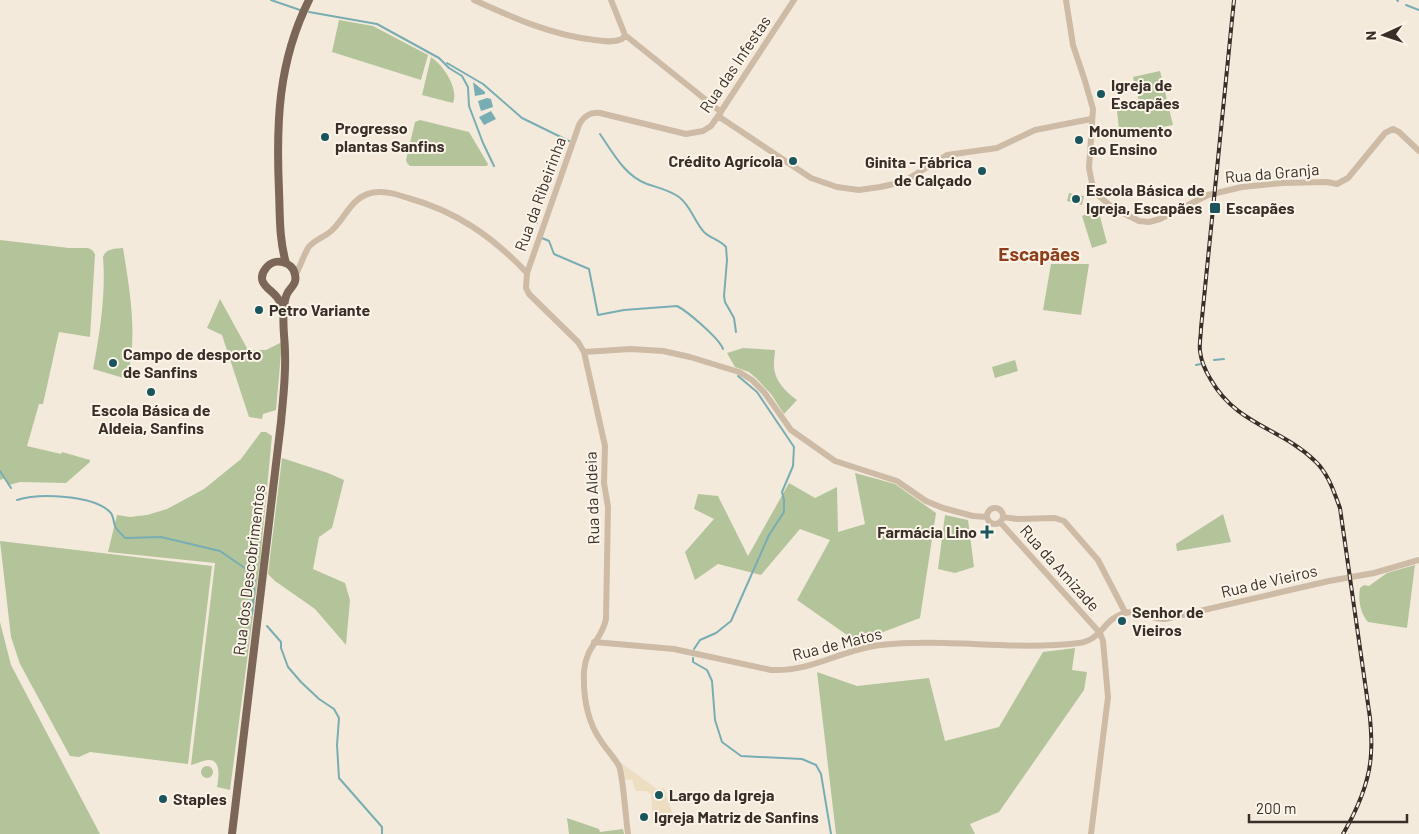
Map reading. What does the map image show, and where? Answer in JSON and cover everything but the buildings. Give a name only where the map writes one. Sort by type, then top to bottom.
[{"type":"main road","name":"Rua dos Descobrimentos","points":[[232,834],[281,422],[285,360],[284,310],[288,292],[295,283],[295,276],[288,265],[281,242],[277,131],[279,107],[284,72],[293,38],[309,0]]},
{"type":"main road","name":"Rua dos Descobrimentos","points":[[281,242],[275,262],[266,267],[262,276],[264,285],[275,294],[284,310]]},
{"type":"main road","points":[[275,262],[288,265]]},
{"type":"main road","points":[[275,294],[288,292]]},
{"type":"street","points":[[474,0],[523,22],[562,35],[613,42],[622,39],[625,35]]},
{"type":"street","points":[[611,0],[625,35],[719,114],[801,172],[819,182],[837,187],[859,190],[880,188],[903,182],[947,155],[997,148],[1035,130],[1091,119]]},
{"type":"street","name":"Rua das Infestas","points":[[579,125],[583,118],[595,112],[691,134],[703,131],[711,126],[794,0]]},
{"type":"street","name":"Rua da Granja","points":[[1066,0],[1073,46],[1080,64],[1092,109],[1089,168],[1092,183],[1099,196],[1123,214],[1144,221],[1160,219],[1211,194],[1242,187],[1283,183],[1327,182],[1337,184],[1348,178],[1385,133],[1393,129],[1399,132],[1419,151]]},
{"type":"street","name":"Rua da Ribeirinha","points":[[526,273],[579,125]]},
{"type":"street","points":[[295,276],[310,246],[332,230],[362,196],[380,192],[392,193],[439,208],[466,221],[496,243],[526,273],[526,288],[529,294],[578,342],[584,352],[631,349],[663,351],[690,357],[738,372],[752,380],[764,392],[791,430],[835,461],[897,480],[926,501],[942,508],[973,516],[987,517]]},
{"type":"street","points":[[288,265],[302,262]]},
{"type":"street","name":"Rua da Aldeia","points":[[584,352],[604,446],[604,483],[608,508],[606,619],[601,633],[589,651],[584,670],[587,706],[596,734],[620,767],[628,834]]},
{"type":"street","points":[[1001,520],[1001,511],[994,508],[989,511],[987,517],[990,523],[996,524],[1001,520],[1060,518],[1098,560],[1125,612],[1111,620],[1100,633],[1105,647],[1108,698],[1091,834]]},
{"type":"street","name":"Rua da Amizade","points":[[1001,520],[1100,633]]},
{"type":"street","name":"Rua de Vieiros","points":[[1125,612],[1165,619],[1329,581],[1374,573],[1419,560]]},
{"type":"street","points":[[601,633],[610,644]]},
{"type":"street","name":"Rua de Matos","points":[[594,642],[674,649],[771,670],[785,671],[881,645],[922,643],[1034,646],[1084,642],[1100,633]]},
{"type":"green space","points":[[339,20],[373,26],[428,55],[421,80],[332,52]]},
{"type":"green space","points":[[431,57],[449,77],[454,91],[453,103],[422,95]]},
{"type":"green space","points":[[1160,71],[1173,125],[1147,130],[1119,129],[1117,111],[1140,105],[1133,77]]},
{"type":"green space","points":[[420,120],[469,132],[488,164],[487,166],[410,166],[406,160],[415,122]]},
{"type":"green space","points":[[1069,193],[1084,196],[1082,205],[1067,201]]},
{"type":"green space","points":[[1098,209],[1107,243],[1092,248],[1082,216]]},
{"type":"green space","points":[[0,240],[69,248],[88,248],[95,254],[90,337],[59,332],[43,404],[39,404],[27,446],[61,454],[62,452],[90,460],[66,483],[20,482],[9,485],[5,478],[0,480]]},
{"type":"green space","points":[[123,248],[132,314],[132,346],[127,379],[93,369],[102,313],[103,257],[109,250]]},
{"type":"green space","points":[[1051,264],[1089,264],[1081,315],[1043,310]]},
{"type":"green space","points":[[220,299],[248,350],[266,350],[282,342],[276,410],[263,414],[262,419],[249,417],[222,335],[207,328]]},
{"type":"green space","points":[[743,348],[775,350],[774,368],[777,379],[797,400],[784,414],[771,394],[756,378],[749,372],[735,367],[727,353]]},
{"type":"green space","points":[[1015,360],[1018,371],[995,378],[992,367]]},
{"type":"green space","points":[[261,432],[266,432],[272,436],[260,562],[230,790],[217,787],[218,768],[213,761],[203,761],[191,765],[215,563],[108,552],[117,515],[130,517],[147,515],[167,509],[204,489],[241,459]]},
{"type":"green space","points":[[282,458],[344,480],[332,528],[319,537],[313,569],[345,583],[350,600],[346,645],[315,609],[268,574]]},
{"type":"green space","points":[[855,473],[895,484],[936,513],[920,618],[857,642],[797,600],[830,540],[800,529],[761,575],[718,564],[695,580],[685,552],[714,519],[694,509],[698,494],[718,496],[748,556],[789,483],[815,498],[837,487],[838,532],[865,524]]},
{"type":"green space","points":[[1223,514],[1231,542],[1177,551],[1176,544]]},
{"type":"green space","points":[[945,515],[968,520],[974,567],[955,573],[938,569]]},
{"type":"green space","points":[[0,541],[212,566],[188,764],[90,752],[79,757],[70,756],[20,664],[11,637]]},
{"type":"green space","points":[[1415,565],[1407,628],[1368,622],[1360,606],[1360,588],[1364,585],[1369,586],[1387,573]]},
{"type":"green space","points":[[0,622],[11,665],[100,834],[0,834]]},
{"type":"green space","points":[[1075,648],[1072,670],[1087,672],[1084,690],[999,812],[970,824],[975,834],[836,834],[817,672],[857,686],[929,678],[945,741],[999,727],[1043,652]]},
{"type":"green space","points":[[205,766],[209,766],[213,772],[209,778],[205,778],[201,774],[201,770]]},
{"type":"green space","points":[[567,818],[599,829],[600,832],[623,829],[624,834],[569,834]]},
{"type":"shaded area","name":"Largo da Igreja","points":[[621,763],[657,789],[664,788],[676,824],[653,824],[651,794],[646,791],[636,791],[632,780],[623,779]]},
{"type":"water","points":[[473,82],[485,92],[485,94],[475,96]]},
{"type":"water","points":[[487,98],[491,99],[493,107],[481,111],[478,101]]},
{"type":"water","points":[[491,111],[496,119],[484,125],[479,117]]},
{"type":"waterway","points":[[271,0],[300,10]]},
{"type":"waterway","points":[[1406,5],[1419,10]]},
{"type":"waterway","points":[[309,12],[377,24],[439,58],[449,68],[462,76],[468,87],[469,106],[494,166]]},
{"type":"waterway","points":[[447,63],[483,84],[522,118],[569,141]]},
{"type":"waterway","points":[[600,134],[626,170],[639,180],[679,197],[687,205],[704,232],[726,247],[727,260],[724,296],[725,302],[734,318],[736,332]]},
{"type":"waterway","points":[[533,221],[537,223]]},
{"type":"waterway","points":[[542,238],[549,241],[554,254],[589,269],[598,315],[624,310],[677,306],[688,313],[716,338],[723,349]]},
{"type":"waterway","points":[[1214,360],[1224,359]]},
{"type":"waterway","points":[[1196,365],[1201,364]]},
{"type":"waterway","points":[[694,649],[700,640],[716,633],[731,621],[769,535],[784,512],[782,492],[793,466],[794,447],[757,392],[738,376]]},
{"type":"waterway","points":[[0,471],[11,488]]},
{"type":"waterway","points":[[17,500],[52,496],[91,502],[102,506],[110,512],[116,528],[125,538],[161,537],[220,551],[255,575],[252,614]]},
{"type":"waterway","points":[[267,626],[281,642],[281,648],[288,667],[319,699],[334,709],[339,718],[337,745],[339,778],[382,827],[382,834]]},
{"type":"waterway","points":[[693,658],[693,662],[707,670],[712,681],[715,720],[722,742],[741,756],[802,759],[816,765],[821,774],[831,834]]},
{"type":"railway","points":[[1234,0],[1200,351],[1211,380],[1233,407],[1246,417],[1302,450],[1320,466],[1333,489],[1340,508],[1370,718],[1371,740],[1370,764],[1365,785],[1358,805],[1343,834]]},
{"type":"place","name":"Igreja de Escapães","points":[[1101,94]]},
{"type":"place","name":"Progresso plantas Sanfins","points":[[325,137]]},
{"type":"place","name":"Monumento ao Ensino","points":[[1079,140]]},
{"type":"place","name":"Crédito Agrícola","points":[[793,161]]},
{"type":"place","name":"Ginita - Fábrica de Calçado","points":[[982,171]]},
{"type":"place","name":"Escola Básica de Igreja, Escapães","points":[[1076,199]]},
{"type":"place","name":"Escapães","points":[[1215,208]]},
{"type":"place","name":"Petro Variante","points":[[259,310]]},
{"type":"place","name":"Campo de desporto de Sanfins","points":[[113,363]]},
{"type":"place","name":"Escola Básica de Aldeia, Sanfins","points":[[151,392]]},
{"type":"place","name":"Farmácia Lino","points":[[987,532]]},
{"type":"place","name":"Senhor de Vieiros","points":[[1122,621]]},
{"type":"place","name":"Largo da Igreja","points":[[659,795]]},
{"type":"place","name":"Staples","points":[[163,799]]},
{"type":"place","name":"Igreja Matriz de Sanfins","points":[[644,817]]},
{"type":"district","name":"Escapães","points":[[1039,254]]}]
